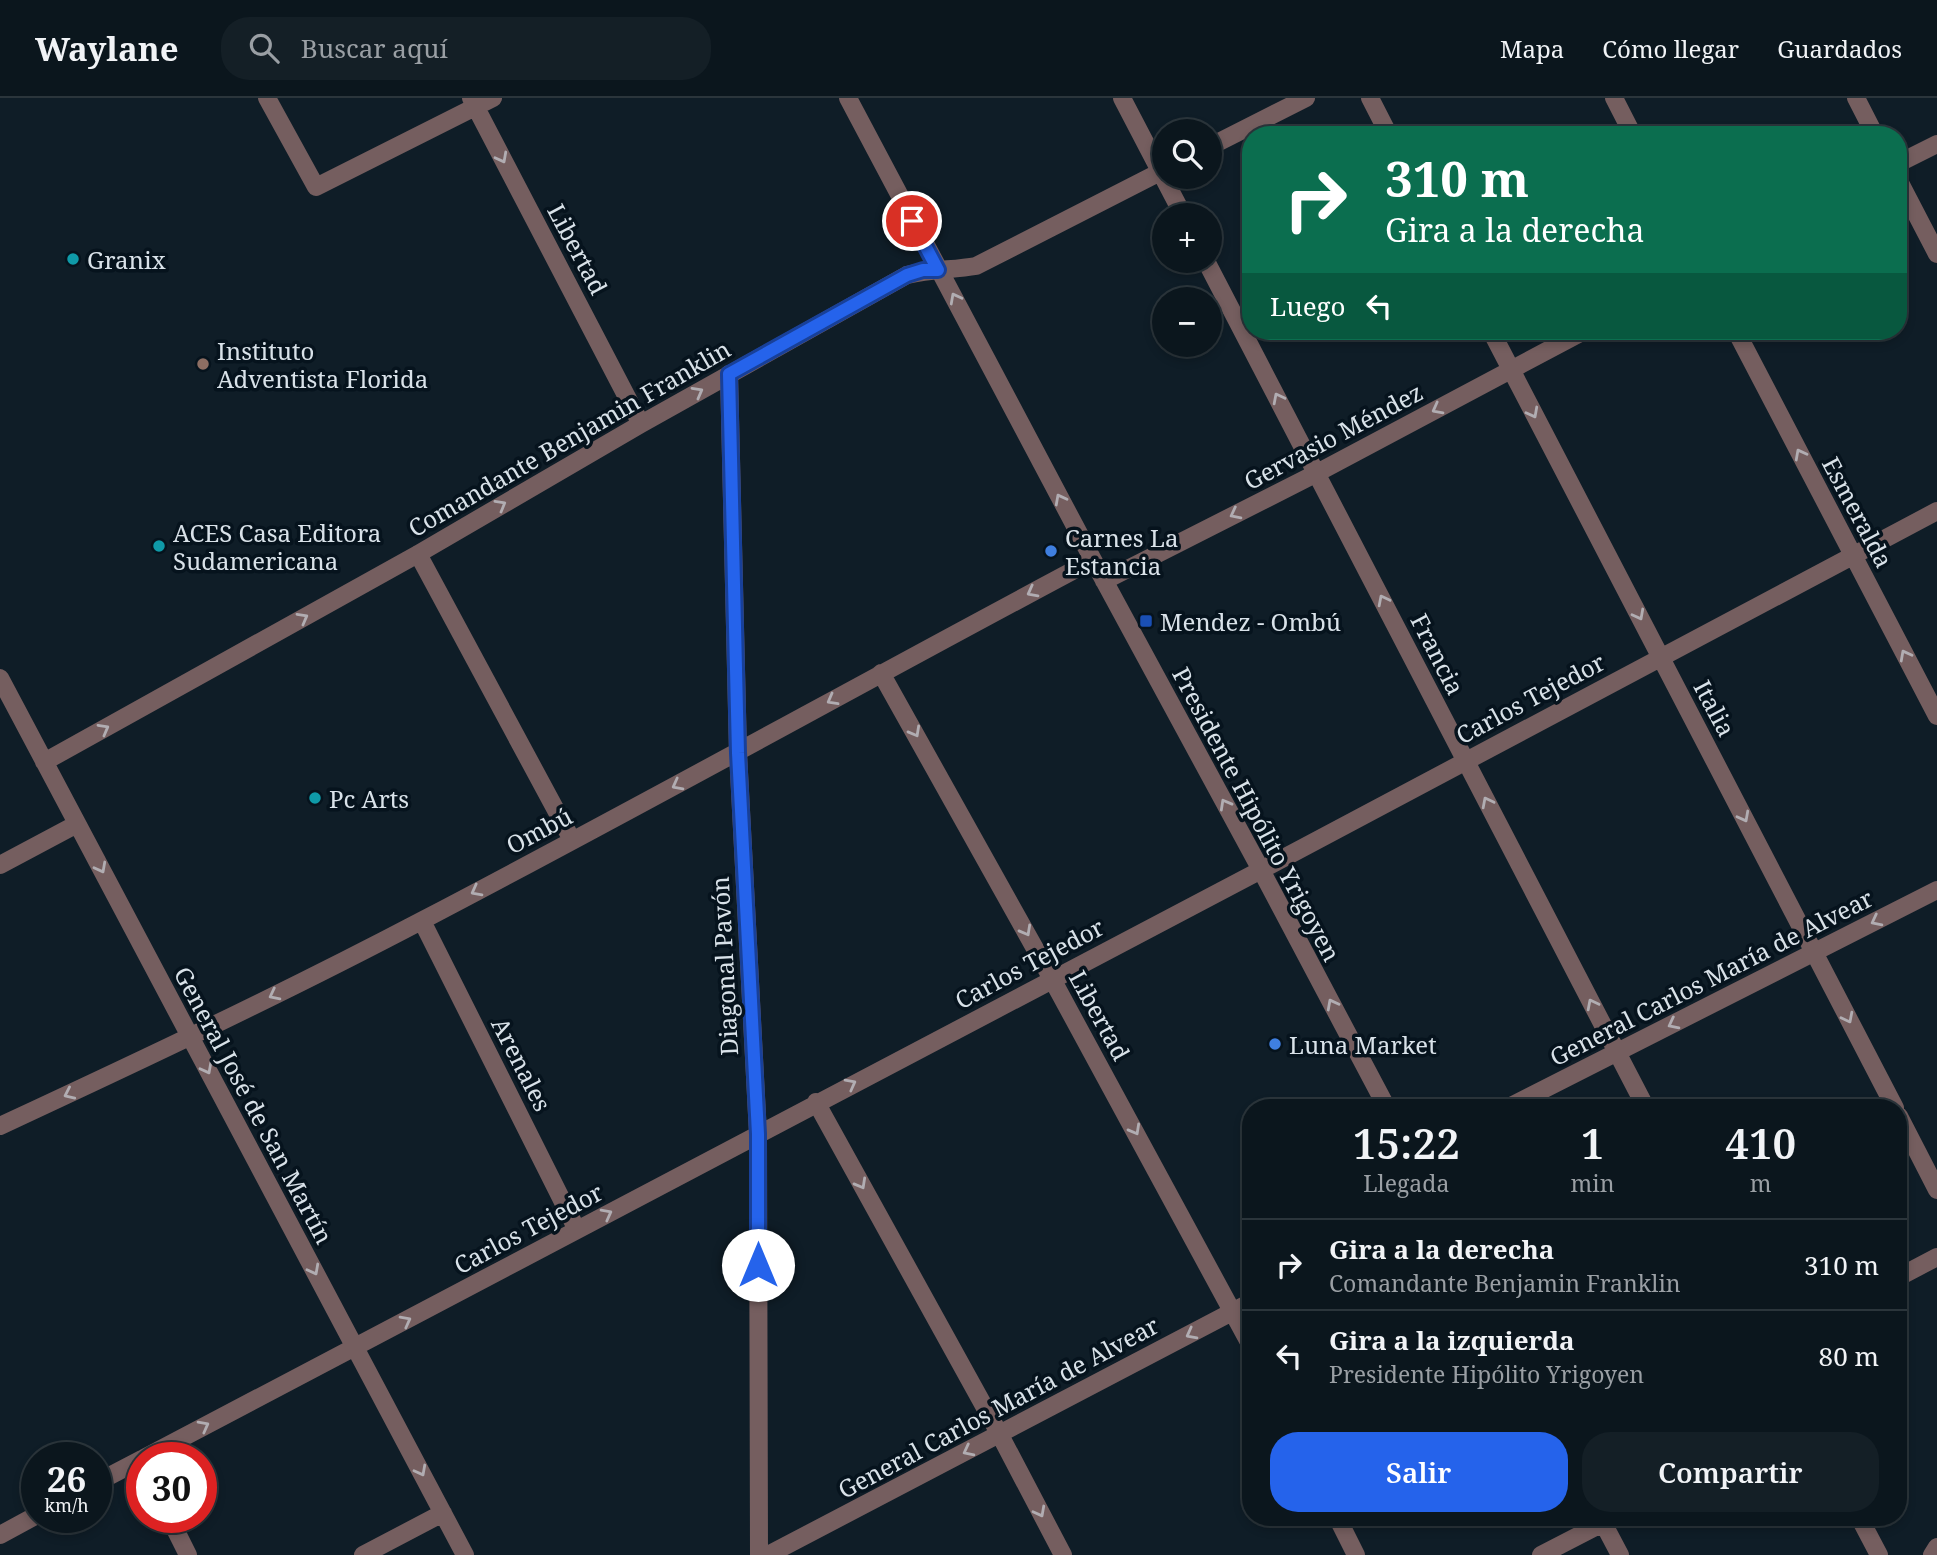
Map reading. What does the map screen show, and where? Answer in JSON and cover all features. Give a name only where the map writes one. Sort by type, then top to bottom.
[{"type":"street","points":[[267,98],[316,187],[473,103],[493,98]]},
{"type":"street","name":"Presidente Hipólito Yrigoyen","points":[[848,98],[1382,1099]]},
{"type":"street","points":[[1122,98],[1152,153]]},
{"type":"street","points":[[1251,126],[1306,98]]},
{"type":"street","points":[[1370,98],[1384,126]]},
{"type":"street","points":[[1614,98],[1628,126]]},
{"type":"street","points":[[1856,98],[1870,126]]},
{"type":"street","name":"Libertad","points":[[473,103],[641,424]]},
{"type":"street","points":[[1222,140],[1242,130]]},
{"type":"street","points":[[1907,159],[1937,144]]},
{"type":"street","name":"Comandante Benjamin Franklin","points":[[44,762],[418,554],[641,424],[907,275],[923,270],[976,266],[1152,176]]},
{"type":"street","points":[[1907,196],[1937,254]]},
{"type":"street","name":"Francia","points":[[1212,273],[1242,330]]},
{"type":"street","name":"Francia","points":[[1247,340],[1641,1099]]},
{"type":"street","name":"Italia","points":[[1496,340],[1890,1099]]},
{"type":"street","name":"Gervasio Méndez","points":[[1104,581],[1317,473],[1567,340]]},
{"type":"street","name":"Esmeralda","points":[[1741,340],[1937,716]]},
{"type":"street","name":"Diagonal Pavón","points":[[729,374],[738,753],[758,1134],[759,1555]]},
{"type":"street","name":"Carlos Tejedor","points":[[176,1442],[1937,511]]},
{"type":"street","points":[[418,554],[572,840]]},
{"type":"street","name":"Ombú","points":[[0,1126],[191,1037],[422,921],[1093,560]]},
{"type":"street","name":"Libertad","points":[[881,673],[1052,978],[1242,1328]]},
{"type":"street","name":"General José de San Martín","points":[[0,678],[465,1555]]},
{"type":"street","points":[[0,865],[77,824]]},
{"type":"street","name":"General Carlos María de Alvear","points":[[1525,1099],[1937,890]]},
{"type":"street","name":"Arenales","points":[[422,921],[577,1230]]},
{"type":"street","points":[[816,1102],[1000,1435],[1063,1555]]},
{"type":"street","points":[[1907,1132],[1937,1190]]},
{"type":"street","points":[[1907,1273],[1937,1257]]},
{"type":"street","name":"General Carlos María de Alvear","points":[[768,1555],[1242,1306]]},
{"type":"street","points":[[363,1555],[443,1513]]},
{"type":"street","points":[[0,1535],[21,1524]]},
{"type":"street","points":[[1342,1526],[1356,1555]]},
{"type":"street","points":[[1541,1555],[1592,1526]]},
{"type":"street","points":[[1605,1526],[1620,1555]]},
{"type":"street","points":[[1864,1526],[1878,1555]]},
{"type":"street","points":[[177,1533],[188,1555]]},
{"type":"street","points":[[1932,1555],[1937,1547]]},
{"type":"place","name":"Granix","points":[[73,259]]},
{"type":"place","name":"Instituto Adventista Florida","points":[[203,364]]},
{"type":"place","name":"ACES Casa Editora Sudamericana","points":[[159,546]]},
{"type":"place","name":"Carnes La Estancia","points":[[1051,551]]},
{"type":"place","name":"Mendez - Ombú","points":[[1146,621]]},
{"type":"place","name":"Pc Arts","points":[[315,798]]},
{"type":"place","name":"Luna Market","points":[[1275,1044]]},
{"type":"route","points":[[758,1265],[758,1134],[738,753],[729,374],[907,275],[923,270],[938,270],[912,221]]}]
